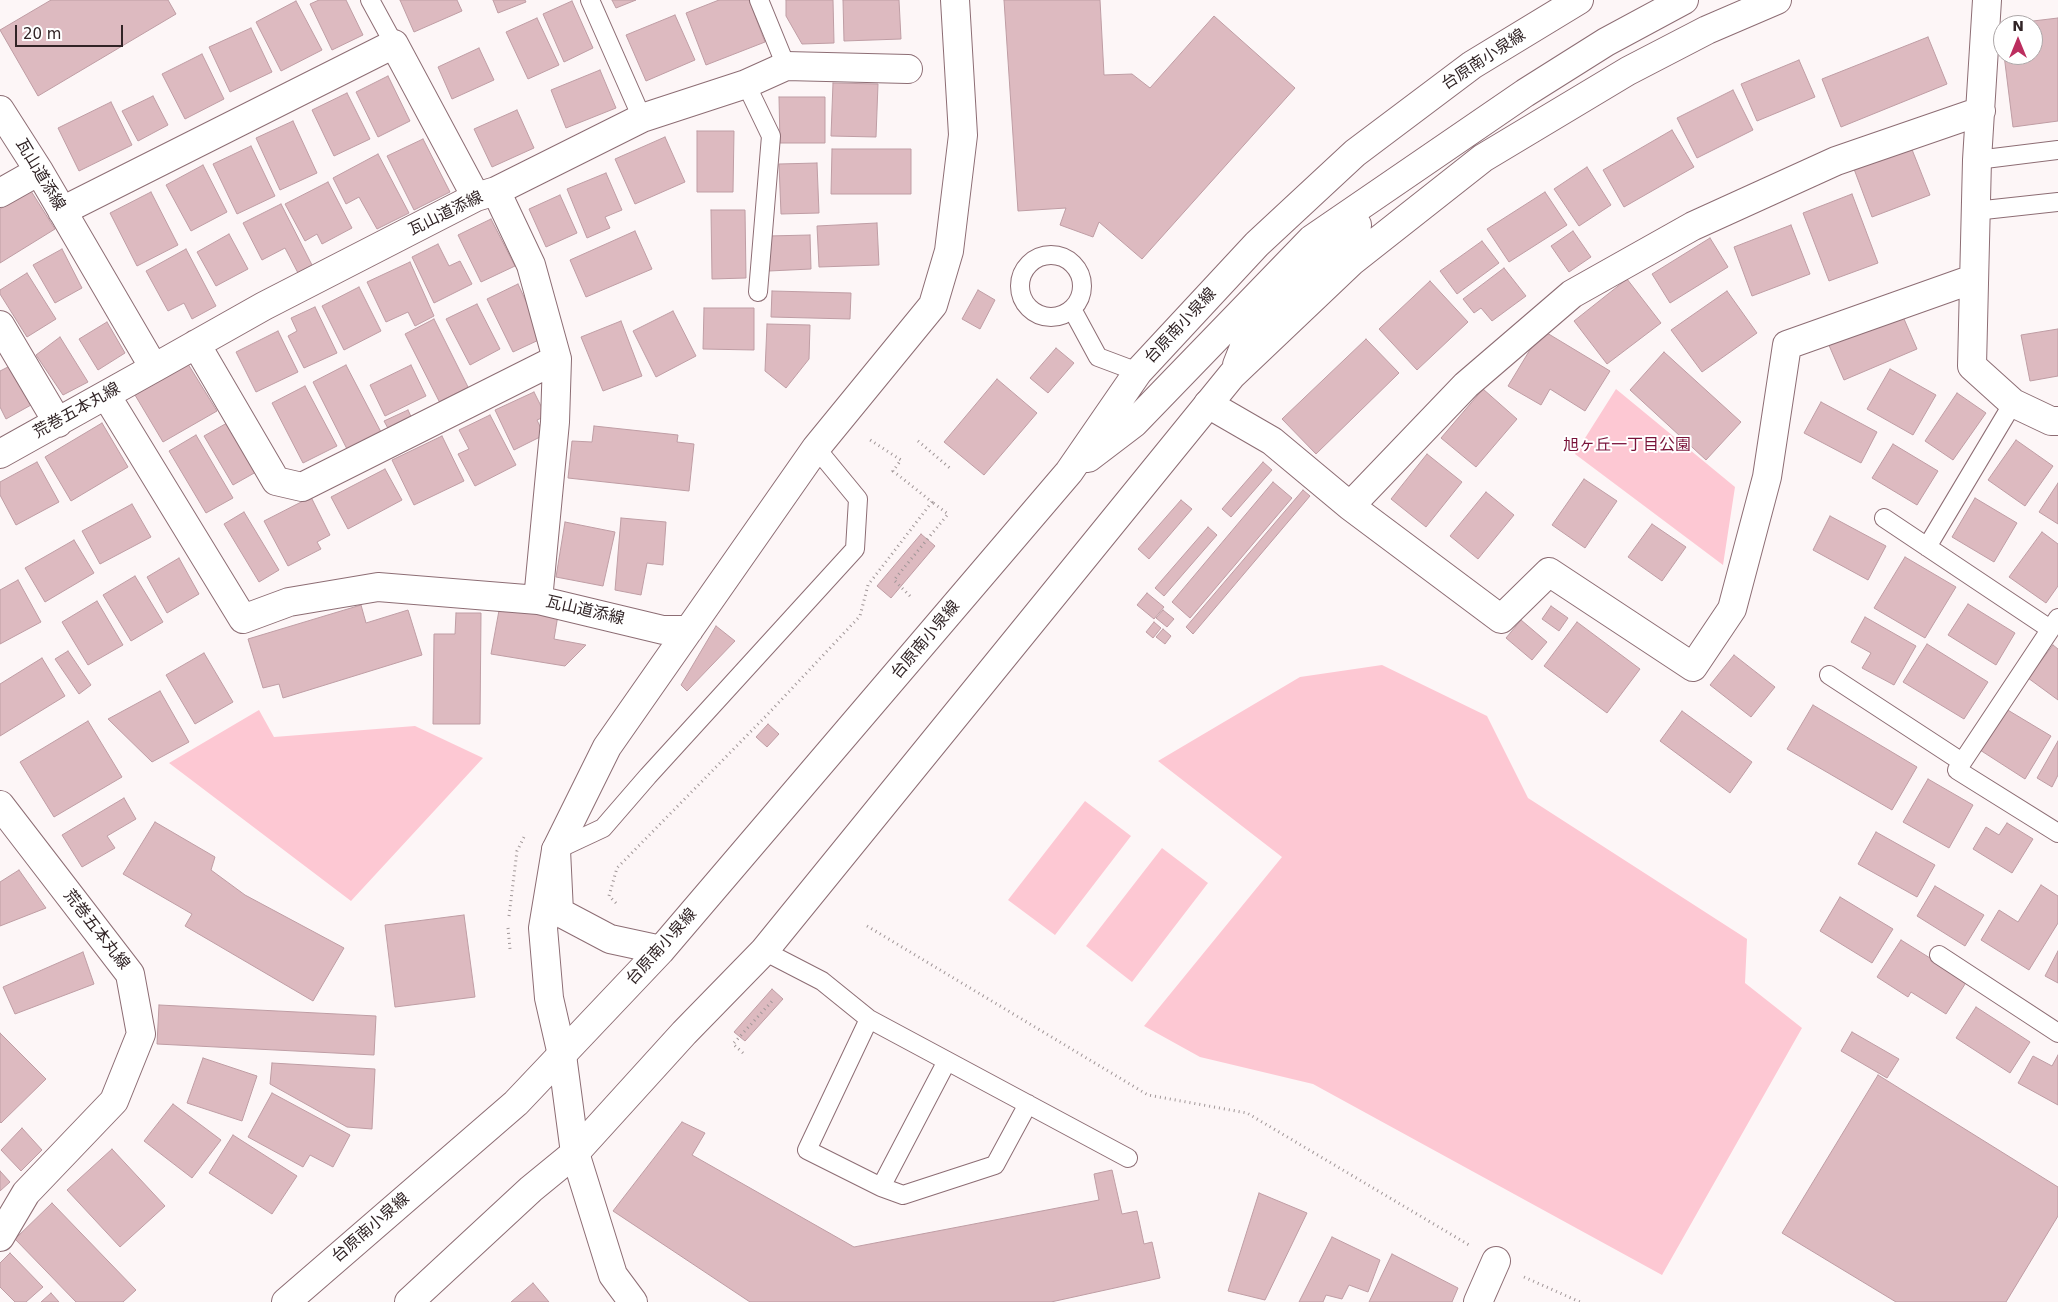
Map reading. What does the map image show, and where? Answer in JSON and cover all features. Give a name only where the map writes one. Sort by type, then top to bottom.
[{"type":"street","points":[[633,1302],[613,1275],[575,1153],[562,1055],[549,998],[543,928],[556,850],[607,747],[816,448],[933,304],[949,251],[963,135],[955,0]]},
{"type":"street","name":"台原南小泉線","points":[[286,1302],[516,1103],[661,950],[1069,472],[1138,372],[1257,244],[1355,153],[1472,65],[1579,0]]},
{"type":"street","points":[[1069,472],[1134,423],[1312,239],[1525,93],[1574,62],[1684,0]]},
{"type":"street","points":[[409,1302],[531,1189],[575,1153],[684,1033],[764,951],[1232,375],[1352,262],[1483,158],[1628,71],[1707,30],[1778,0]]},
{"type":"street","points":[[1987,0],[1972,279],[1972,366],[2014,403],[2051,421],[2058,421]]},
{"type":"street","points":[[62,211],[394,44],[486,194],[642,118],[746,84],[786,66],[908,69]]},
{"type":"street","name":"瓦山道添線","points":[[0,110],[39,171],[154,368],[264,306],[486,194],[531,264],[557,359],[555,422],[538,600],[663,630],[689,630]]},
{"type":"street","points":[[1350,506],[1466,384],[1572,294],[1693,226],[1827,165],[1980,111]]},
{"type":"street","points":[[1232,375],[1250,332],[1322,257],[1442,149]]},
{"type":"street","points":[[0,193],[39,171]]},
{"type":"street","points":[[1208,404],[1272,441],[1350,506],[1501,618],[1549,572],[1693,668],[1732,609],[1767,477],[1787,344],[1972,279]]},
{"type":"street","points":[[0,325],[58,423]]},
{"type":"street","points":[[196,344],[276,481],[302,487],[557,359]]},
{"type":"street","name":"荒巻五本丸線","points":[[0,454],[154,368]]},
{"type":"street","points":[[106,395],[243,619],[289,602],[378,588],[538,600]]},
{"type":"street","name":"荒巻五本丸線","points":[[0,805],[130,974],[141,1034],[114,1101],[26,1193],[0,1237]]},
{"type":"street","points":[[556,850],[559,912],[610,939],[661,950]]},
{"type":"street","points":[[1478,1302],[1496,1261]]},
{"type":"lane","points":[[370,0],[394,44]]},
{"type":"lane","points":[[590,0],[642,118]]},
{"type":"lane","points":[[759,0],[786,66]]},
{"type":"lane","points":[[746,84],[771,136],[758,292]]},
{"type":"lane","points":[[1977,160],[2058,150]]},
{"type":"lane","points":[[1975,211],[2058,202]]},
{"type":"lane","points":[[1072,309],[1098,357],[1138,372]]},
{"type":"lane","points":[[1927,547],[2014,403]]},
{"type":"lane","points":[[556,850],[603,828],[855,549],[858,498],[816,448]]},
{"type":"lane","points":[[1884,518],[1927,547],[2054,624],[1956,770],[2058,833]]},
{"type":"lane","points":[[1829,675],[1962,762]]},
{"type":"lane","points":[[764,951],[822,981],[869,1018],[1128,1158]]},
{"type":"lane","points":[[1939,955],[2058,1033]]},
{"type":"lane","points":[[869,1018],[807,1150],[880,1187],[903,1195],[995,1165],[1028,1104]]},
{"type":"lane","points":[[880,1187],[947,1061]]},
{"type":"path","points":[[918,441],[951,469]]},
{"type":"path","points":[[910,596],[894,580],[948,514],[932,502]]},
{"type":"path","points":[[867,926],[1148,1095],[1247,1113],[1524,1277],[1580,1302]]},
{"type":"path","points":[[743,1052],[733,1044],[774,999]]},
{"type":"green space","name":"旭ヶ丘一丁目公園","points":[[1616,389],[1735,487],[1723,565],[1575,454]]},
{"type":"green space","points":[[1382,665],[1487,716],[1528,798],[1747,939],[1745,983],[1802,1028],[1662,1275],[1313,1084],[1200,1057],[1144,1026],[1282,857],[1158,761],[1300,677]]},
{"type":"green space","points":[[259,710],[274,737],[415,726],[483,758],[351,901],[169,763]]},
{"type":"green space","points":[[1085,801],[1131,836],[1055,935],[1008,900]]},
{"type":"green space","points":[[1162,848],[1208,883],[1132,982],[1086,946]]},
{"type":"building","points":[[51,0],[168,0],[176,14],[38,96],[0,30]]},
{"type":"building","points":[[319,0],[346,0],[363,35],[332,50],[310,4]]},
{"type":"building","points":[[400,0],[457,0],[462,11],[414,32]]},
{"type":"building","points":[[493,0],[525,0],[526,2],[498,13]]},
{"type":"building","points":[[612,0],[636,0],[616,8]]},
{"type":"building","points":[[719,0],[749,0],[765,42],[706,65],[686,13]]},
{"type":"building","points":[[786,0],[833,0],[834,43],[802,44],[786,16]]},
{"type":"building","points":[[843,0],[899,0],[901,39],[844,41]]},
{"type":"building","points":[[1004,0],[1100,0],[1104,75],[1132,74],[1150,88],[1214,16],[1295,88],[1142,259],[1099,222],[1093,237],[1060,225],[1066,208],[1018,211]]},
{"type":"building","points":[[296,1],[322,50],[281,71],[256,22]]},
{"type":"building","points":[[572,1],[593,48],[564,62],[543,14]]},
{"type":"building","points":[[675,15],[695,60],[646,81],[626,35]]},
{"type":"building","points":[[537,18],[559,65],[528,79],[506,32]]},
{"type":"building","points":[[2058,18],[2058,121],[2013,127],[2005,65],[2043,65],[2043,20]]},
{"type":"building","points":[[251,28],[272,72],[230,92],[209,47]]},
{"type":"building","points":[[1928,37],[1947,84],[1841,127],[1822,79]]},
{"type":"building","points":[[479,48],[494,80],[452,99],[438,67]]},
{"type":"building","points":[[202,54],[224,99],[185,119],[162,74]]},
{"type":"building","points":[[1799,60],[1815,97],[1757,121],[1741,84]]},
{"type":"building","points":[[600,70],[616,108],[566,128],[551,90]]},
{"type":"building","points":[[388,76],[410,121],[378,137],[356,92]]},
{"type":"building","points":[[833,83],[878,84],[876,137],[831,136]]},
{"type":"building","points":[[1733,90],[1753,130],[1697,158],[1677,118]]},
{"type":"building","points":[[347,93],[370,139],[334,156],[312,110]]},
{"type":"building","points":[[153,96],[168,125],[138,141],[122,111]]},
{"type":"building","points":[[779,97],[825,97],[825,143],[780,143]]},
{"type":"building","points":[[111,102],[132,145],[79,171],[58,128]]},
{"type":"building","points":[[517,110],[534,148],[492,167],[474,129]]},
{"type":"building","points":[[293,121],[317,173],[280,190],[256,138]]},
{"type":"building","points":[[1672,130],[1694,167],[1624,207],[1603,170]]},
{"type":"building","points":[[697,131],[734,131],[733,192],[697,192]]},
{"type":"building","points":[[665,137],[685,182],[635,204],[615,159]]},
{"type":"building","points":[[423,139],[450,192],[414,210],[387,156]]},
{"type":"building","points":[[251,146],[275,196],[237,214],[213,164]]},
{"type":"building","points":[[1911,147],[1930,195],[1872,217],[1854,169]]},
{"type":"building","points":[[832,149],[911,149],[911,194],[831,194]]},
{"type":"building","points":[[378,154],[409,213],[377,229],[359,197],[346,204],[333,178]]},
{"type":"building","points":[[817,163],[819,213],[781,214],[779,164]]},
{"type":"building","points":[[203,165],[227,212],[191,231],[166,185]]},
{"type":"building","points":[[1587,167],[1611,205],[1579,226],[1554,189]]},
{"type":"building","points":[[606,173],[622,210],[605,217],[610,228],[587,238],[567,189]]},
{"type":"building","points":[[328,182],[352,228],[322,244],[317,234],[305,241],[285,204]]},
{"type":"building","points":[[31,191],[55,229],[0,263],[0,209]]},
{"type":"building","points":[[151,192],[178,245],[137,266],[110,213]]},
{"type":"building","points":[[1545,192],[1567,225],[1509,262],[1487,229]]},
{"type":"building","points":[[1852,194],[1878,263],[1829,281],[1803,213]]},
{"type":"building","points":[[560,195],[577,233],[546,247],[529,209]]},
{"type":"building","points":[[281,204],[312,265],[298,273],[285,248],[262,260],[243,223]]},
{"type":"building","points":[[711,210],[745,210],[746,278],[712,279]]},
{"type":"building","points":[[491,219],[515,266],[481,282],[458,235]]},
{"type":"building","points":[[877,223],[879,265],[819,267],[817,226]]},
{"type":"building","points":[[1791,225],[1810,274],[1752,296],[1734,247]]},
{"type":"building","points":[[635,231],[652,269],[586,297],[570,260]]},
{"type":"building","points":[[1573,231],[1591,257],[1569,272],[1551,246]]},
{"type":"building","points":[[229,234],[248,269],[216,286],[197,252]]},
{"type":"building","points":[[810,235],[811,269],[769,271],[768,236]]},
{"type":"building","points":[[1710,238],[1728,267],[1670,303],[1652,274]]},
{"type":"building","points":[[1482,241],[1499,263],[1457,294],[1440,271]]},
{"type":"building","points":[[438,244],[449,266],[460,261],[472,284],[434,303],[412,257]]},
{"type":"building","points":[[62,249],[82,288],[55,303],[33,265]]},
{"type":"building","points":[[186,249],[216,306],[192,319],[184,303],[168,311],[146,271]]},
{"type":"building","points":[[410,262],[434,316],[415,326],[408,312],[386,322],[367,282]]},
{"type":"building","points":[[1504,268],[1526,296],[1492,321],[1481,308],[1474,313],[1463,299]]},
{"type":"building","points":[[27,273],[56,319],[27,337],[0,294],[0,290]]},
{"type":"building","points":[[1627,279],[1661,323],[1607,364],[1574,321]]},
{"type":"building","points":[[1430,281],[1468,322],[1417,370],[1379,329]]},
{"type":"building","points":[[518,284],[543,338],[513,352],[487,299]]},
{"type":"building","points":[[359,287],[381,331],[344,350],[322,306]]},
{"type":"building","points":[[978,290],[995,300],[980,329],[962,319]]},
{"type":"building","points":[[772,291],[851,293],[850,319],[771,317]]},
{"type":"building","points":[[1727,291],[1757,333],[1702,372],[1671,330]]},
{"type":"building","points":[[477,304],[500,349],[470,365],[446,319]]},
{"type":"building","points":[[315,307],[337,353],[304,368],[288,336],[297,331],[291,318]]},
{"type":"building","points":[[704,308],[754,308],[754,350],[703,349]]},
{"type":"building","points":[[673,311],[696,356],[656,377],[633,331]]},
{"type":"building","points":[[1901,312],[1917,349],[1844,380],[1828,343]]},
{"type":"building","points":[[434,319],[469,389],[440,403],[405,334]]},
{"type":"building","points":[[621,321],[642,376],[603,391],[581,337]]},
{"type":"building","points":[[107,322],[125,353],[98,370],[79,339]]},
{"type":"building","points":[[767,324],[810,325],[809,359],[786,388],[765,371]]},
{"type":"building","points":[[2058,329],[2058,376],[2030,381],[2021,335]]},
{"type":"building","points":[[1542,330],[1610,371],[1585,411],[1550,389],[1541,405],[1508,386]]},
{"type":"building","points":[[278,331],[298,372],[256,392],[236,352]]},
{"type":"building","points":[[60,337],[88,382],[63,395],[36,355]]},
{"type":"building","points":[[1366,339],[1399,373],[1316,454],[1282,419]]},
{"type":"building","points":[[1056,348],[1074,363],[1048,393],[1030,378]]},
{"type":"building","points":[[1664,352],[1741,422],[1706,460],[1630,390]]},
{"type":"building","points":[[188,364],[217,411],[163,442],[135,395]]},
{"type":"building","points":[[346,365],[382,434],[348,451],[313,382]]},
{"type":"building","points":[[411,365],[426,396],[385,416],[370,385]]},
{"type":"building","points":[[10,366],[31,405],[6,419],[0,407],[0,371]]},
{"type":"building","points":[[1890,369],[1936,395],[1913,435],[1867,409]]},
{"type":"building","points":[[997,379],[1037,413],[984,475],[944,442]]},
{"type":"building","points":[[305,386],[337,446],[303,463],[272,403]]},
{"type":"building","points":[[1483,389],[1517,419],[1476,467],[1441,438]]},
{"type":"building","points":[[534,392],[546,416],[537,420],[544,435],[514,450],[495,410]]},
{"type":"building","points":[[1957,393],[1986,413],[1953,460],[1925,441]]},
{"type":"building","points":[[1821,402],[1877,432],[1861,463],[1804,433]]},
{"type":"building","points":[[408,410],[413,421],[390,432],[384,421]]},
{"type":"building","points":[[490,415],[516,465],[475,486],[458,454],[469,449],[459,430]]},
{"type":"building","points":[[102,423],[128,467],[71,501],[45,457]]},
{"type":"building","points":[[227,423],[256,472],[233,485],[204,436]]},
{"type":"building","points":[[594,426],[678,435],[677,442],[694,444],[689,491],[568,478],[572,441],[592,442]]},
{"type":"building","points":[[196,435],[233,498],[206,513],[169,451]]},
{"type":"building","points":[[442,436],[464,481],[414,505],[392,460]]},
{"type":"building","points":[[2016,440],[2053,466],[2025,506],[1988,480]]},
{"type":"building","points":[[1893,444],[1938,471],[1917,505],[1872,478]]},
{"type":"building","points":[[1427,454],[1462,482],[1426,527],[1391,499]]},
{"type":"building","points":[[37,462],[59,502],[16,525],[0,495],[0,482]]},
{"type":"building","points":[[1263,462],[1272,470],[1231,517],[1222,509]]},
{"type":"building","points":[[385,469],[402,500],[348,529],[331,497]]},
{"type":"building","points":[[1584,479],[1617,501],[1585,548],[1552,525]]},
{"type":"building","points":[[1273,482],[1292,498],[1190,618],[1172,602]]},
{"type":"building","points":[[2058,483],[2058,524],[2039,512]]},
{"type":"building","points":[[1303,490],[1310,496],[1193,634],[1186,627]]},
{"type":"building","points":[[1486,492],[1514,515],[1478,559],[1450,536]]},
{"type":"building","points":[[311,497],[330,535],[317,542],[321,549],[288,566],[264,521]]},
{"type":"building","points":[[1975,498],[2017,523],[1994,562],[1952,537]]},
{"type":"building","points":[[1181,500],[1192,509],[1149,559],[1138,549]]},
{"type":"building","points":[[132,504],[151,537],[100,564],[82,531]]},
{"type":"building","points":[[244,512],[279,570],[259,582],[224,524]]},
{"type":"building","points":[[1830,516],[1886,546],[1868,580],[1813,550]]},
{"type":"building","points":[[621,518],[666,522],[663,565],[647,563],[641,595],[615,590]]},
{"type":"building","points":[[565,522],[615,532],[603,586],[556,577]]},
{"type":"building","points":[[1652,524],[1686,547],[1662,581],[1628,557]]},
{"type":"building","points":[[1208,527],[1217,535],[1164,596],[1155,588]]},
{"type":"building","points":[[2042,532],[2058,544],[2058,586],[2046,603],[2009,577]]},
{"type":"building","points":[[921,534],[935,546],[891,598],[877,586]]},
{"type":"building","points":[[74,540],[94,573],[45,602],[25,568]]},
{"type":"building","points":[[1905,557],[1956,587],[1925,638],[1874,608]]},
{"type":"building","points":[[179,558],[199,594],[167,613],[147,577]]},
{"type":"building","points":[[135,576],[163,622],[131,641],[103,595]]},
{"type":"building","points":[[18,580],[41,622],[0,644],[0,590]]},
{"type":"building","points":[[1147,593],[1164,607],[1154,619],[1137,605]]},
{"type":"building","points":[[97,601],[123,645],[88,665],[62,622]]},
{"type":"building","points":[[1968,604],[2015,633],[1996,665],[1948,635]]},
{"type":"building","points":[[361,605],[366,623],[408,610],[422,655],[283,698],[279,684],[263,688],[248,639]]},
{"type":"building","points":[[500,605],[558,615],[554,639],[586,645],[565,666],[491,654]]},
{"type":"building","points":[[1551,606],[1568,618],[1559,631],[1542,619]]},
{"type":"building","points":[[1163,610],[1174,619],[1167,627],[1156,618]]},
{"type":"building","points":[[456,613],[481,613],[480,724],[433,724],[434,634],[455,634]]},
{"type":"building","points":[[1865,617],[1916,646],[1894,685],[1862,668],[1871,653],[1851,642]]},
{"type":"building","points":[[1521,620],[1547,642],[1532,660],[1506,638]]},
{"type":"building","points":[[1154,622],[1161,628],[1153,638],[1146,632]]},
{"type":"building","points":[[1577,622],[1640,669],[1607,713],[1544,666]]},
{"type":"building","points":[[716,626],[735,641],[687,691],[681,685]]},
{"type":"building","points":[[1163,629],[1171,636],[1165,644],[1156,637]]},
{"type":"building","points":[[1927,644],[1988,682],[1964,719],[1903,682]]},
{"type":"building","points":[[2053,645],[2058,649],[2058,700],[2028,678]]},
{"type":"building","points":[[68,651],[91,685],[79,694],[55,659]]},
{"type":"building","points":[[204,653],[233,702],[195,724],[166,675]]},
{"type":"building","points":[[1734,655],[1775,687],[1751,717],[1710,685]]},
{"type":"building","points":[[42,658],[65,696],[0,736],[0,684]]},
{"type":"building","points":[[160,691],[189,742],[152,762],[108,719]]},
{"type":"building","points":[[1813,705],[1917,767],[1892,810],[1787,749]]},
{"type":"building","points":[[2006,709],[2051,736],[2025,779],[1980,750]]},
{"type":"building","points":[[1682,711],[1752,762],[1730,793],[1660,741]]},
{"type":"building","points":[[88,721],[122,777],[54,817],[20,762]]},
{"type":"building","points":[[768,724],[779,734],[767,747],[756,737]]},
{"type":"building","points":[[2058,741],[2058,775],[2052,787],[2037,778]]},
{"type":"building","points":[[1928,779],[1973,805],[1949,848],[1903,822]]},
{"type":"building","points":[[124,798],[136,819],[107,836],[115,848],[82,867],[62,835]]},
{"type":"building","points":[[155,822],[215,857],[211,870],[245,895],[344,948],[313,1001],[185,926],[192,914],[123,874]]},
{"type":"building","points":[[2007,823],[2033,839],[2012,873],[1973,849],[1986,827],[1999,835]]},
{"type":"building","points":[[1876,832],[1935,865],[1917,897],[1858,864]]},
{"type":"building","points":[[19,870],[46,908],[0,926],[0,882]]},
{"type":"building","points":[[2041,885],[2058,896],[2058,923],[2029,970],[1981,940],[1999,910],[2018,922]]},
{"type":"building","points":[[1935,886],[1984,915],[1965,946],[1917,916]]},
{"type":"building","points":[[1840,897],[1893,929],[1872,963],[1820,931]]},
{"type":"building","points":[[464,915],[475,997],[395,1007],[385,925]]},
{"type":"building","points":[[1901,940],[1967,981],[1946,1014],[1911,992],[1908,997],[1877,977]]},
{"type":"building","points":[[2058,951],[2058,983],[2045,976]]},
{"type":"building","points":[[83,952],[94,984],[15,1014],[3,987]]},
{"type":"building","points":[[772,989],[783,999],[745,1041],[734,1032]]},
{"type":"building","points":[[159,1005],[376,1016],[374,1055],[157,1044]]},
{"type":"building","points":[[1976,1007],[2030,1042],[2010,1073],[1956,1038]]},
{"type":"building","points":[[1852,1032],[1899,1059],[1887,1078],[1841,1051]]},
{"type":"building","points":[[0,1033],[46,1079],[1,1123],[0,1122]]},
{"type":"building","points":[[2058,1055],[2058,1105],[2018,1083],[2033,1056],[2052,1066]]},
{"type":"building","points":[[203,1058],[257,1076],[242,1121],[187,1103]]},
{"type":"building","points":[[272,1063],[375,1069],[372,1129],[347,1127],[270,1084]]},
{"type":"building","points":[[1878,1075],[2058,1187],[2058,1216],[2006,1302],[1896,1302],[1782,1233]]},
{"type":"building","points":[[272,1093],[350,1135],[333,1167],[310,1155],[303,1167],[248,1137]]},
{"type":"building","points":[[173,1104],[221,1140],[192,1178],[144,1141]]},
{"type":"building","points":[[682,1122],[705,1133],[692,1155],[854,1247],[1099,1200],[1094,1174],[1112,1170],[1122,1214],[1137,1211],[1144,1244],[1152,1242],[1160,1278],[1051,1302],[750,1302],[613,1211]]},
{"type":"building","points":[[22,1128],[42,1150],[21,1171],[1,1150]]},
{"type":"building","points":[[233,1135],[297,1176],[272,1214],[209,1173]]},
{"type":"building","points":[[112,1149],[165,1206],[120,1247],[67,1190]]},
{"type":"building","points":[[0,1171],[10,1182],[0,1191]]},
{"type":"building","points":[[1259,1193],[1307,1213],[1265,1300],[1228,1291]]},
{"type":"building","points":[[52,1203],[136,1290],[123,1302],[76,1302],[15,1239]]},
{"type":"building","points":[[1332,1237],[1380,1260],[1368,1292],[1349,1285],[1342,1299],[1326,1295],[1323,1302],[1299,1302]]},
{"type":"building","points":[[10,1253],[43,1287],[26,1302],[15,1302],[0,1287],[0,1263]]},
{"type":"building","points":[[1392,1254],[1458,1288],[1452,1302],[1369,1302]]},
{"type":"building","points":[[533,1283],[549,1302],[511,1302]]},
{"type":"building","points":[[51,1293],[59,1302],[41,1302]]}]
